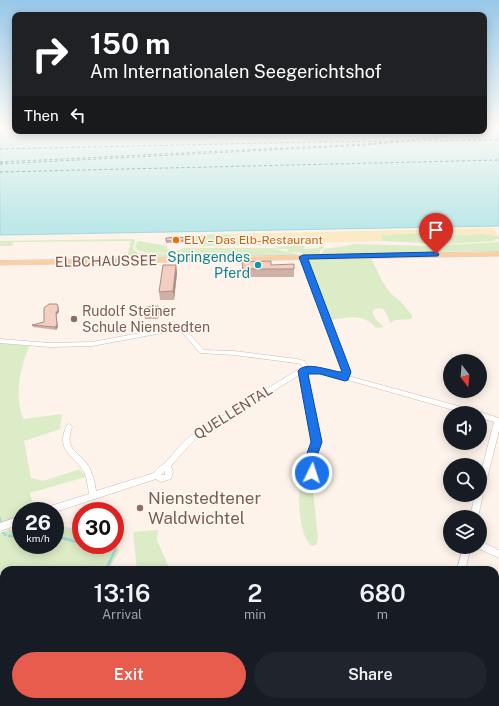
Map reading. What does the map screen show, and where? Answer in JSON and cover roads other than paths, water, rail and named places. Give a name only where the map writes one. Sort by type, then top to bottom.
[{"type":"main road","name":"ELBCHAUSSEE","points":[[0,263],[499,254]]},
{"type":"street","points":[[303,257],[342,356],[346,372],[345,377]]},
{"type":"street","points":[[0,341],[28,344],[100,344],[178,328],[183,330],[202,352],[234,353],[297,361],[304,364],[317,442],[310,459]]},
{"type":"street","points":[[305,370],[320,370],[447,406]]},
{"type":"street","name":"QUELLENTAL","points":[[64,505],[157,475],[161,479],[168,477],[169,472],[167,465],[183,446],[195,436],[293,374],[305,370]]},
{"type":"street","points":[[487,417],[499,421],[487,465]]},
{"type":"street","points":[[69,428],[66,434],[67,444],[71,454],[87,472],[93,496]]},
{"type":"street","points":[[0,527],[12,523]]},
{"type":"street","points":[[487,549],[499,554]]},
{"type":"street","points":[[462,566],[465,554]]},
{"type":"water","points":[[0,161],[499,161],[499,226],[0,235]]},
{"type":"waterway","points":[[0,518],[1,523]]},
{"type":"waterway","points":[[64,538],[72,541]]},
{"type":"waterway","points":[[108,566],[113,554]]},
{"type":"place","name":"ELV – Das Elb-Restaurant","points":[[176,240]]},
{"type":"place","name":"Springendes Pferd","points":[[258,265]]},
{"type":"place","name":"Rudolf Steiner Schule Nienstedten","points":[[74,319]]},
{"type":"place","name":"Nienstedtener Waldwichtel","points":[[140,508]]}]
